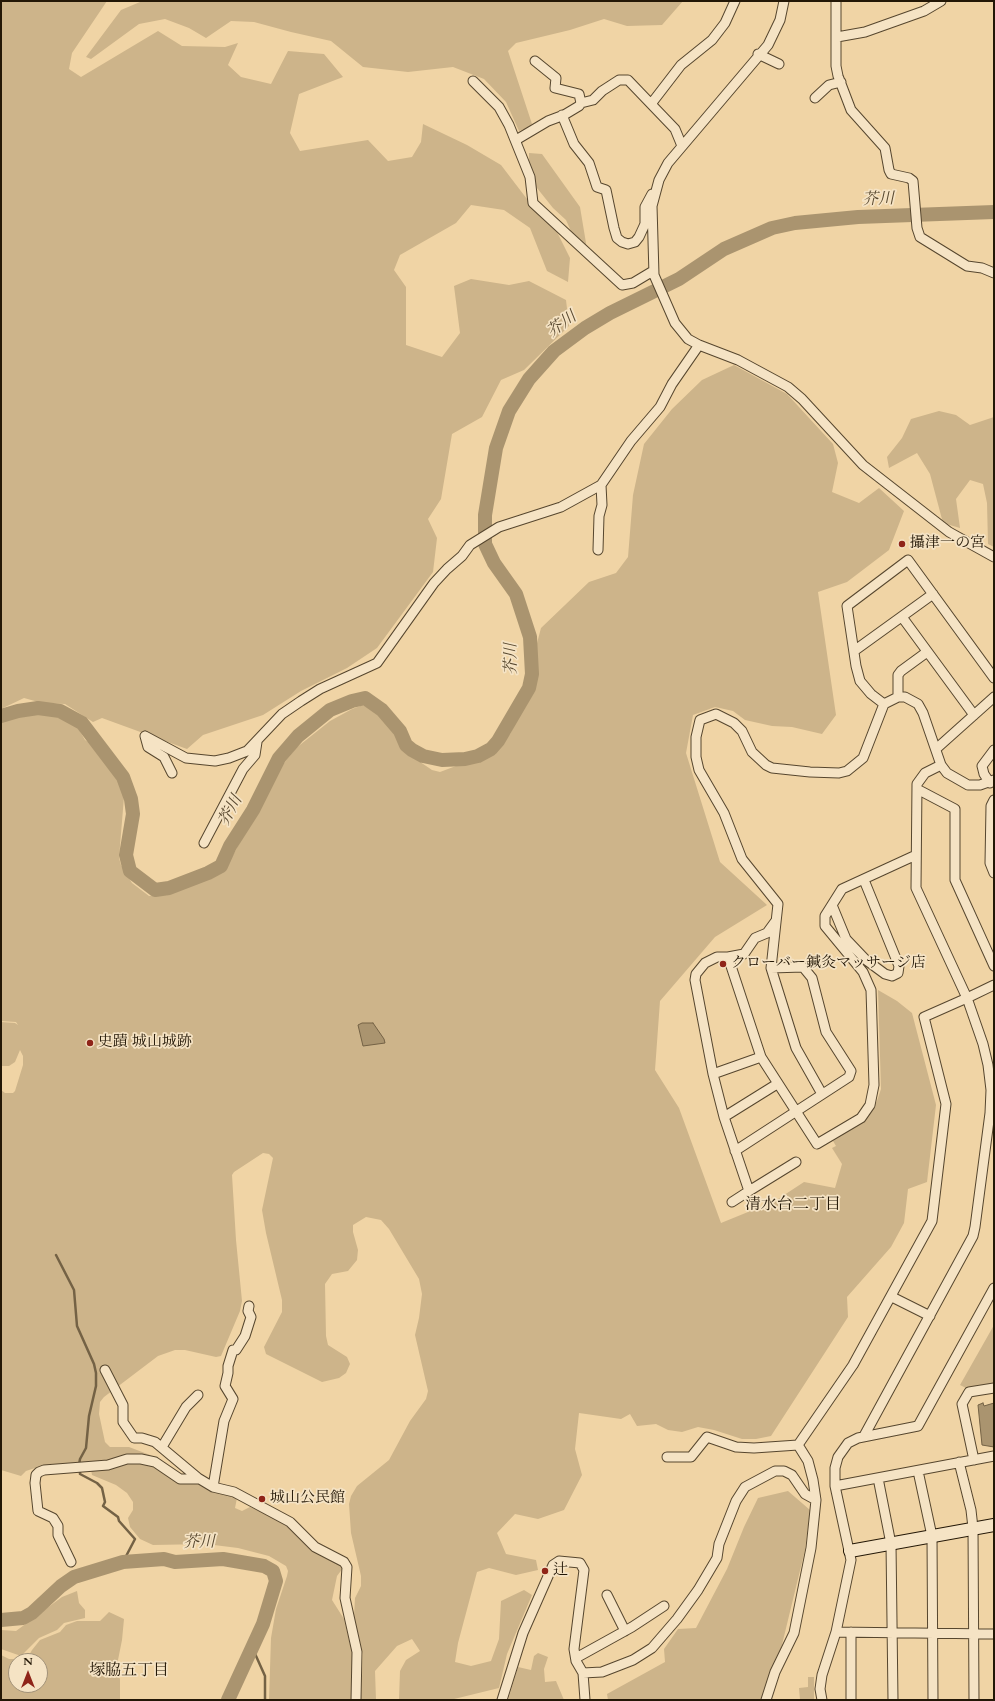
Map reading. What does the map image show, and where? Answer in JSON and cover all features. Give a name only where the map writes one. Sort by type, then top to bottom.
[{"type":"street","points":[[651,104],[681,65],[712,40],[726,23],[734,1]]},
{"type":"street","points":[[784,1],[780,20],[768,45],[758,54],[668,163],[654,193],[652,206],[654,273],[675,323],[681,332],[698,345],[738,360],[788,387],[802,399],[862,465],[949,532],[994,557]]},
{"type":"street","points":[[836,1],[836,66],[841,82],[855,116],[885,148],[888,170],[891,174],[909,178],[913,181],[917,228],[920,237],[967,266],[982,268],[994,273]]},
{"type":"street","points":[[837,37],[865,32],[924,11],[941,1]]},
{"type":"street","points":[[758,54],[780,64]]},
{"type":"street","points":[[534,61],[556,78],[555,88],[579,94],[581,102]]},
{"type":"street","points":[[516,140],[548,121],[579,106],[581,102],[593,100],[619,80],[628,80],[675,129],[682,146]]},
{"type":"street","points":[[473,81],[499,107],[516,140],[530,177],[533,203],[622,285],[633,283],[654,273]]},
{"type":"street","points":[[815,98],[829,85],[841,82]]},
{"type":"street","points":[[562,115],[574,144],[589,163],[597,188],[606,190],[617,238],[628,244],[635,242],[645,224],[645,207],[648,198],[654,193]]},
{"type":"street","points":[[172,773],[164,757],[148,747],[145,736],[186,758],[198,760],[215,761],[229,758],[247,751],[282,714],[301,701],[320,689],[377,663],[434,582],[475,542],[510,522],[561,507],[601,485],[631,441],[660,407],[672,384],[698,345]]},
{"type":"street","points":[[598,550],[599,516],[602,505],[601,485]]},
{"type":"street","points":[[884,704],[871,694],[860,681],[847,606],[908,560],[994,678]]},
{"type":"street","points":[[854,651],[933,594]]},
{"type":"street","points":[[902,617],[974,715]]},
{"type":"street","points":[[898,697],[898,675],[901,671],[927,652]]},
{"type":"street","points":[[822,1094],[796,1048],[771,968],[778,904],[742,859],[724,813],[699,770],[696,756],[696,737],[700,720],[716,714],[734,723],[742,731],[752,752],[766,765],[772,768],[810,772],[839,772],[847,771],[864,758],[884,704],[898,697],[905,697],[918,704],[923,713],[941,766],[947,773],[968,785],[992,781]]},
{"type":"street","points":[[936,749],[994,697]]},
{"type":"street","points":[[204,843],[243,769],[255,755],[257,742]]},
{"type":"street","points":[[992,781],[984,774],[982,766],[994,750]]},
{"type":"street","points":[[864,1436],[973,1236],[990,1113],[988,1065],[979,1030],[967,998],[916,888],[917,784],[925,773],[941,766]]},
{"type":"street","points":[[917,789],[954,809],[955,880],[994,966]]},
{"type":"street","points":[[994,800],[991,806],[990,863],[994,871]]},
{"type":"street","points":[[728,957],[761,1057],[795,1113],[817,1144],[861,1118],[870,1104],[874,1085],[871,990],[863,972],[825,926],[825,916],[842,889],[916,856]]},
{"type":"street","points":[[832,905],[846,939],[866,960],[884,974],[892,976],[898,973],[899,966],[864,880]]},
{"type":"street","points":[[749,1191],[724,1117],[713,1074],[695,980],[696,974],[705,963],[717,957],[728,957],[744,954],[755,938],[767,933],[775,921]]},
{"type":"street","points":[[735,1151],[849,1077],[850,1071],[826,1032],[812,978],[804,967],[771,968]]},
{"type":"street","points":[[798,1445],[853,1365],[932,1222],[946,1118],[946,1104],[942,1082],[924,1017],[994,985]]},
{"type":"street","points":[[713,1074],[761,1057]]},
{"type":"street","points":[[724,1117],[777,1084]]},
{"type":"street","points":[[732,1202],[796,1162]]},
{"type":"street","points":[[822,1700],[820,1689],[822,1675],[836,1632],[851,1560],[835,1486],[835,1468],[840,1452],[853,1440],[864,1436],[918,1426],[994,1288]]},
{"type":"street","points":[[892,1296],[930,1316]]},
{"type":"street","points":[[213,1487],[224,1421],[232,1399],[225,1386],[228,1366],[233,1350],[236,1350],[246,1336],[251,1317],[248,1311],[249,1306]]},
{"type":"street","points":[[105,1370],[124,1405],[122,1417],[134,1438],[155,1442],[199,1479],[213,1487],[234,1492],[290,1522],[315,1547],[344,1562],[347,1567],[345,1598],[358,1659],[356,1700]]},
{"type":"street","points":[[974,1460],[962,1404],[969,1392],[994,1388]]},
{"type":"street","points":[[162,1447],[186,1407],[198,1395]]},
{"type":"street","points":[[667,1457],[691,1457],[707,1437],[736,1447],[754,1448],[798,1445]]},
{"type":"street","points":[[767,1700],[775,1672],[794,1634],[811,1548],[816,1500],[814,1480],[808,1461],[798,1445]]},
{"type":"street","points":[[835,1486],[994,1456]]},
{"type":"street","points":[[71,1562],[58,1535],[58,1526],[53,1518],[38,1511],[35,1482],[36,1475],[39,1472],[44,1470],[108,1465],[127,1459],[141,1459],[155,1462],[180,1479],[199,1479]]},
{"type":"street","points":[[959,1462],[971,1510],[973,1528],[974,1700]]},
{"type":"street","points":[[583,1673],[602,1672],[633,1660],[652,1648],[678,1619],[698,1590],[717,1558],[719,1544],[736,1501],[745,1487],[776,1471],[784,1471],[792,1475],[805,1494],[816,1500]]},
{"type":"street","points":[[918,1471],[932,1536],[933,1700]]},
{"type":"street","points":[[878,1478],[891,1544],[894,1700]]},
{"type":"street","points":[[850,1551],[994,1525]]},
{"type":"street","points":[[502,1700],[522,1633],[553,1565],[559,1561],[580,1563],[584,1570],[574,1649],[576,1658],[583,1673],[585,1700]]},
{"type":"street","points":[[607,1595],[625,1631]]},
{"type":"street","points":[[576,1658],[625,1631],[664,1606]]},
{"type":"street","points":[[836,1632],[994,1634]]},
{"type":"street","points":[[851,1632],[851,1700]]},
{"type":"shaded area","points":[[1,1],[107,1],[72,53],[69,69],[81,77],[158,31],[182,46],[225,47],[238,43],[228,65],[241,77],[271,84],[288,51],[324,54],[343,77],[299,94],[290,133],[300,151],[368,140],[388,161],[412,157],[421,142],[423,124],[467,145],[501,165],[530,203],[553,224],[570,258],[568,282],[547,271],[530,228],[504,210],[471,205],[456,223],[400,255],[394,270],[406,287],[406,345],[442,357],[460,333],[454,286],[471,279],[509,285],[529,281],[566,300],[569,326],[524,370],[501,380],[482,417],[452,434],[441,499],[428,519],[437,538],[433,572],[377,648],[347,668],[301,691],[263,715],[203,735],[187,749],[102,718],[93,722],[65,704],[42,703],[24,698],[1,709]]},
{"type":"shaded area","points":[[683,1],[662,25],[627,26],[604,19],[570,30],[516,43],[508,51],[532,124],[519,131],[506,102],[484,79],[453,67],[408,72],[363,67],[331,41],[254,22],[231,21],[206,38],[189,28],[165,19],[139,24],[91,59],[86,57],[121,10],[140,2]]},
{"type":"shaded area","points":[[529,153],[542,154],[580,207],[587,249],[574,238],[566,220],[553,208],[529,178]]},
{"type":"shaded area","points":[[734,365],[787,394],[833,444],[838,463],[832,492],[859,503],[879,488],[904,511],[889,550],[847,582],[818,592],[836,715],[822,734],[792,727],[772,726],[745,720],[733,711],[715,707],[693,715],[686,753],[720,862],[767,905],[715,937],[660,1001],[655,1070],[679,1108],[721,1223],[775,1201],[804,1182],[835,1188],[842,1164],[832,1148],[836,1146],[833,1141],[865,1119],[877,1101],[881,1089],[878,990],[897,1001],[912,1013],[936,1105],[927,1182],[908,1189],[904,1223],[891,1247],[847,1297],[848,1317],[771,1436],[756,1439],[742,1439],[714,1430],[698,1427],[682,1432],[668,1430],[656,1424],[637,1426],[630,1414],[621,1419],[579,1413],[575,1449],[582,1475],[564,1510],[538,1519],[515,1514],[497,1533],[506,1554],[536,1560],[538,1570],[516,1575],[489,1568],[477,1572],[458,1643],[455,1662],[471,1666],[491,1661],[499,1639],[501,1601],[524,1590],[532,1595],[507,1654],[499,1688],[450,1700],[399,1700],[400,1671],[406,1660],[420,1651],[412,1639],[397,1646],[375,1671],[376,1700],[361,1700],[363,1654],[354,1616],[355,1598],[361,1586],[361,1576],[351,1533],[349,1504],[351,1496],[357,1486],[389,1460],[410,1421],[426,1399],[428,1391],[415,1335],[422,1294],[419,1279],[389,1229],[381,1220],[366,1217],[353,1225],[353,1232],[358,1250],[357,1260],[348,1271],[332,1274],[325,1284],[326,1336],[328,1345],[347,1357],[350,1364],[346,1373],[339,1378],[322,1382],[266,1354],[264,1347],[282,1312],[282,1300],[262,1210],[273,1158],[269,1154],[263,1153],[234,1172],[232,1175],[236,1240],[242,1301],[240,1311],[221,1356],[216,1357],[185,1350],[175,1350],[158,1356],[104,1397],[100,1402],[99,1414],[105,1442],[110,1447],[129,1447],[150,1455],[90,1464],[35,1468],[26,1471],[21,1476],[1,1470],[1,1090],[5,1093],[13,1093],[15,1091],[23,1065],[23,1056],[20,1050],[18,1025],[16,1022],[1,1021],[1,719],[15,714],[50,714],[72,722],[77,726],[85,740],[92,744],[112,766],[122,785],[124,797],[119,858],[121,865],[132,883],[149,896],[167,895],[220,874],[232,857],[280,768],[296,748],[330,721],[352,709],[363,705],[375,711],[396,736],[404,751],[432,770],[440,772],[493,752],[510,734],[536,682],[536,647],[541,628],[589,582],[616,573],[628,557],[633,495],[644,444],[672,409],[702,380]]},
{"type":"shaded area","points":[[939,411],[956,415],[970,425],[994,417],[994,547],[988,544],[987,503],[983,484],[970,480],[956,499],[960,528],[943,523],[930,474],[917,453],[889,468],[887,457],[902,438],[911,419]]},
{"type":"shaded area","points":[[1,1022],[15,1023],[18,1025],[20,1050],[15,1062],[9,1066],[1,1066]]},
{"type":"shaded area","points":[[362,1023],[373,1023],[384,1039],[385,1043],[363,1046],[358,1025]]},
{"type":"shaded area","points":[[994,1325],[994,1385],[968,1389],[960,1385]]},
{"type":"shaded area","points":[[983,1403],[984,1406],[994,1403],[994,1447],[982,1445],[978,1405]]},
{"type":"shaded area","points":[[131,1462],[160,1468],[237,1498],[235,1508],[242,1511],[250,1507],[287,1524],[343,1564],[343,1568],[337,1576],[332,1600],[344,1619],[352,1653],[352,1700],[269,1700],[271,1638],[276,1609],[287,1576],[288,1571],[286,1566],[269,1556],[238,1548],[206,1544],[153,1545],[140,1539],[130,1527],[128,1518],[133,1510],[133,1502],[127,1493],[116,1485],[92,1475],[91,1470]]},
{"type":"shaded area","points":[[788,1491],[810,1510],[805,1550],[779,1657],[761,1700],[608,1700],[607,1694],[665,1662],[664,1649],[678,1629],[696,1628],[727,1569],[744,1527],[758,1498]]},
{"type":"shaded area","points":[[77,1591],[79,1603],[85,1610],[85,1618],[64,1623],[57,1630],[39,1638],[24,1653],[12,1653],[1,1649],[1,1630],[16,1631],[62,1597]]},
{"type":"shaded area","points":[[109,1612],[124,1619],[122,1640],[116,1670],[120,1679],[120,1700],[1,1700],[1,1655],[8,1658],[8,1693],[48,1693],[48,1653],[30,1653],[40,1640],[60,1632],[66,1625],[77,1621],[100,1621]]},
{"type":"shaded area","points":[[538,1653],[548,1657],[544,1669],[545,1682],[556,1681],[564,1700],[508,1700],[518,1667],[531,1670],[534,1656]]},
{"type":"shaded area","points":[[808,1677],[814,1677],[814,1700],[800,1700],[799,1688],[808,1687]]},
{"type":"waterway","name":"芥川","points":[[1,716],[18,711],[38,708],[60,711],[82,723],[123,777],[131,799],[133,814],[126,855],[130,871],[155,890],[169,888],[208,873],[221,866],[230,846],[253,810],[279,758],[298,736],[330,710],[352,701],[365,698],[382,710],[400,731],[406,745],[423,756],[442,760],[465,759],[478,756],[491,749],[498,741],[529,688],[532,674],[530,637],[516,594],[494,563],[485,544],[485,515],[496,448],[509,411],[529,379],[554,351],[585,328],[610,313],[679,279],[724,249],[772,228],[795,223],[858,217],[994,212]]},
{"type":"waterway","points":[[56,1255],[74,1290],[77,1326],[94,1364],[96,1373],[96,1386],[89,1416],[86,1448],[80,1459],[79,1465]]},
{"type":"waterway","points":[[80,1470],[80,1474],[97,1483],[102,1488],[105,1502],[103,1506],[118,1517],[119,1521],[135,1539],[123,1562]]},
{"type":"waterway","name":"芥川","points":[[1,1620],[23,1618],[32,1613],[61,1586],[74,1577],[123,1562],[164,1559],[175,1562],[223,1559],[264,1566],[273,1571],[276,1581],[263,1624],[228,1700]]},
{"type":"waterway","points":[[252,1647],[265,1676],[265,1700]]},
{"type":"place","name":"攝津一の宮","points":[[902,544]]},
{"type":"place","name":"クローバー鍼灸マッサージ店","points":[[723,964]]},
{"type":"place","name":"史蹟 城山城跡","points":[[90,1043]]},
{"type":"place","name":"城山公民館","points":[[262,1499]]},
{"type":"place","name":"辻","points":[[545,1571]]},
{"type":"district","name":"清水台二丁目","points":[[793,1205]]},
{"type":"district","name":"塚脇五丁目","points":[[129,1671]]}]
